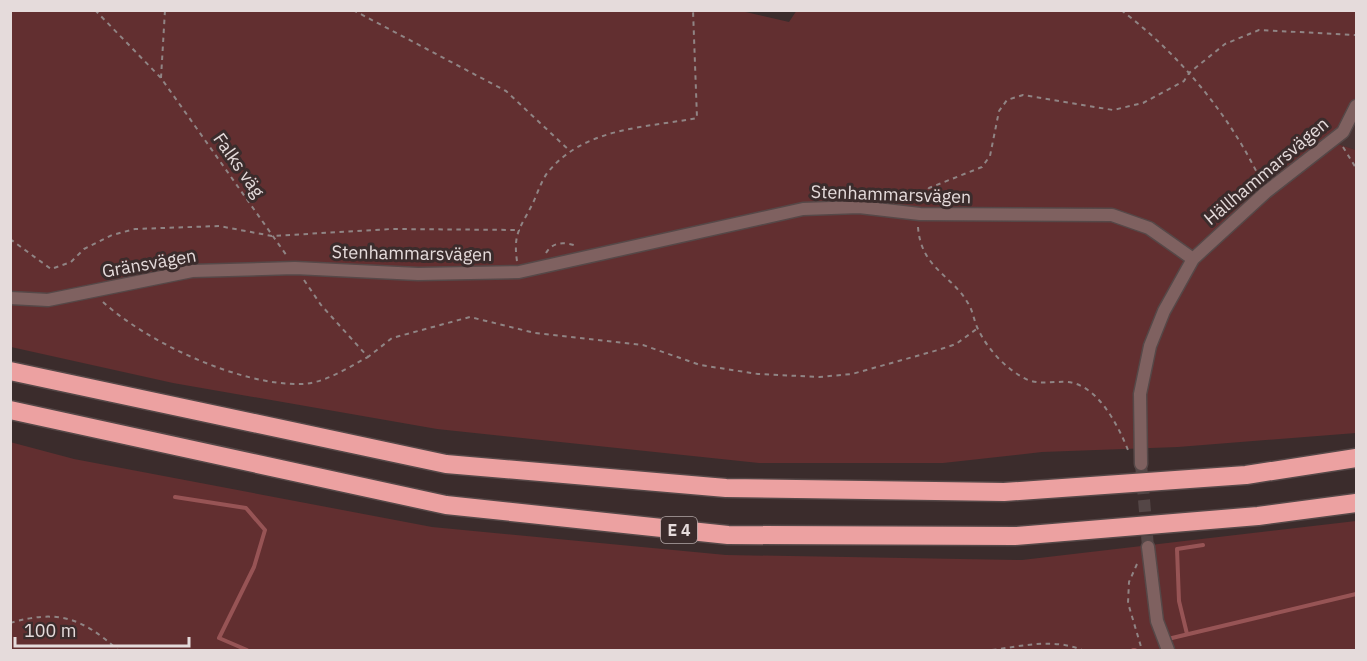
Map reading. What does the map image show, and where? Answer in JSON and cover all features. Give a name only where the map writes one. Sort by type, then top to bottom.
[{"type":"highway","points":[[10,370],[446,464],[726,488],[1004,492],[1246,475],[1356,458]]},
{"type":"highway","name":"E 4","points":[[10,410],[446,505],[728,535],[1015,536],[1258,516],[1356,503]]},
{"type":"street","name":"Hällhammarsvägen","points":[[1193,259],[1266,192],[1343,132],[1356,106]]},
{"type":"street","name":"Stenhammarsvägen","points":[[295,268],[418,273],[519,272],[802,208],[859,207],[920,214],[1112,215],[1149,228],[1193,259]]},
{"type":"street","points":[[1141,464],[1140,394],[1150,346],[1164,311],[1193,259]]},
{"type":"street","name":"Gränsvägen","points":[[10,298],[48,300],[192,271],[295,268]]},
{"type":"street","points":[[1148,547],[1157,621],[1168,651]]},
{"type":"path","name":"Falks väg","points":[[95,10],[161,78],[321,305],[368,357]]},
{"type":"path","points":[[161,78],[165,10]]},
{"type":"path","points":[[353,10],[506,91],[571,152]]},
{"type":"path","points":[[519,272],[514,241],[548,172],[579,145],[620,129],[650,127],[697,118],[693,10]]},
{"type":"path","points":[[1121,10],[1167,48],[1189,73],[1217,109],[1253,165],[1266,192]]},
{"type":"path","points":[[1130,454],[1117,428],[1090,391],[1079,384],[1065,382],[1041,384],[1025,379],[1010,369],[993,352],[978,328],[969,304],[939,273],[925,253],[918,229],[920,214],[917,203],[929,188],[982,167],[990,156],[999,111],[1007,100],[1023,95],[1113,110],[1143,103],[1184,81],[1189,73],[1225,44],[1259,30],[1356,35]]},
{"type":"path","points":[[1337,136],[1356,168]]},
{"type":"path","points":[[10,239],[51,269],[70,262],[84,249],[112,235],[135,229],[219,226],[247,229],[272,236],[391,229],[520,230]]},
{"type":"path","points":[[101,300],[125,322],[223,371],[300,384],[319,381],[368,357],[392,338],[470,316],[535,333],[643,345],[700,365],[758,374],[819,376],[852,374],[938,350],[956,344],[978,328]]},
{"type":"path","points":[[1138,557],[1137,568],[1130,582],[1128,603],[1142,651]]},
{"type":"path","points":[[10,623],[34,616],[61,617],[94,629],[118,651]]},
{"type":"path","points":[[992,651],[1032,644],[1065,644],[1082,651]]},
{"type":"shaded area","points":[[737,10],[789,22],[797,10],[1356,11],[1356,106],[1331,142],[1356,150],[1356,433],[1178,447],[1042,452],[943,463],[759,463],[437,429],[173,383],[11,347],[11,11]]},
{"type":"shaded area","points":[[1356,106],[1356,150],[1330,142]]},
{"type":"shaded area","points":[[10,442],[74,459],[432,527],[726,555],[1022,560],[1356,521],[1356,650],[11,650]]},
{"type":"waterway","points":[[175,497],[246,508],[265,530],[254,567],[219,638],[247,650]]},
{"type":"waterway","points":[[1187,634],[1179,601],[1177,549],[1203,545]]},
{"type":"waterway","points":[[1172,638],[1356,594]]},
{"type":"tunnel","points":[[1141,464],[1148,547]]}]
